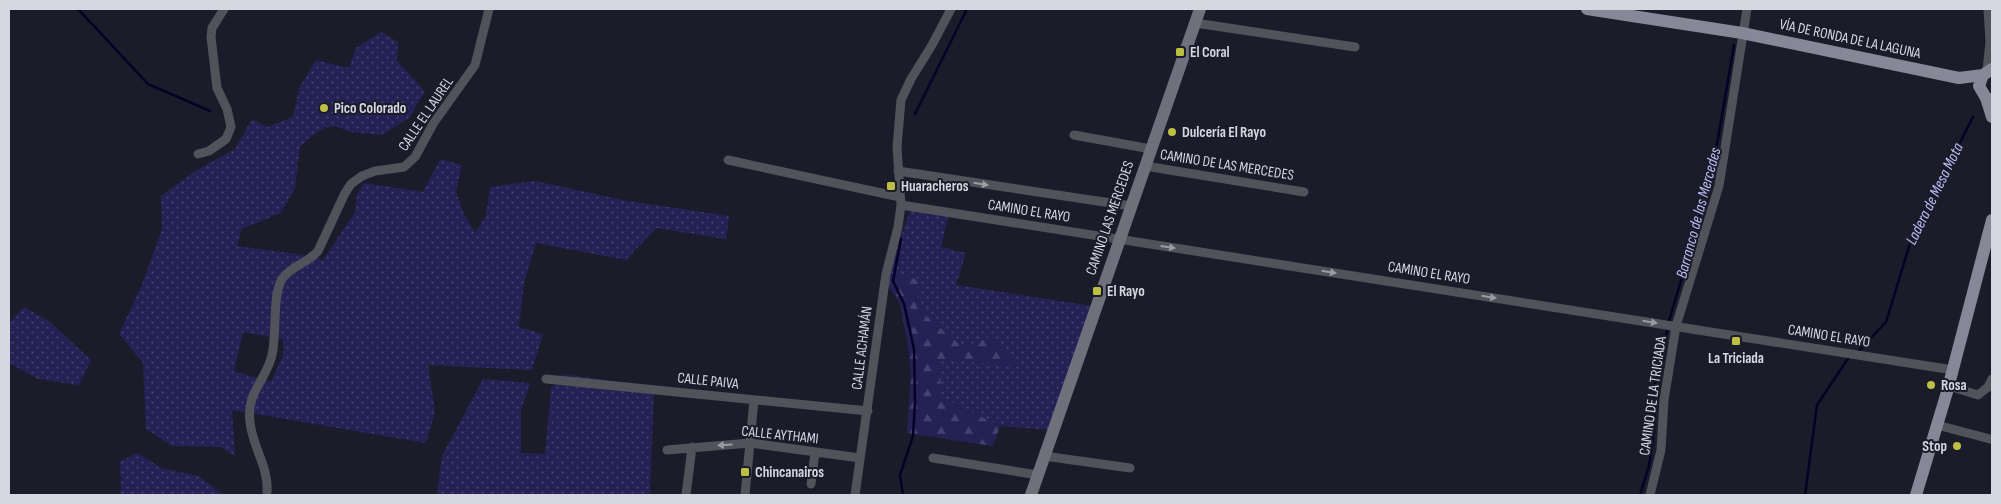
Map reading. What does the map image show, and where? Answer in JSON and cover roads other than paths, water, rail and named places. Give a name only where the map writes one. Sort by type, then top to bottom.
[{"type":"main road","name":"CAMINO LAS MERCEDES","points":[[1030,495],[1200,9]]},
{"type":"main road","name":"VÍA DE RONDA DE LA LAGUNA","points":[[1586,9],[1742,33],[1959,78],[1986,96]]},
{"type":"main road","name":"VÍA DE RONDA DE LA LAGUNA","points":[[1959,78],[1988,71]]},
{"type":"main road","points":[[1988,71],[1979,86],[1986,96],[1992,117]]},
{"type":"main road","points":[[1916,495],[1949,386],[1992,220]]},
{"type":"street","points":[[198,154],[209,151],[226,139],[231,127],[227,109],[217,88],[211,37],[212,28],[224,9]]},
{"type":"street","name":"CALLE EL LAUREL","points":[[267,492],[268,481],[250,424],[249,407],[251,398],[268,368],[273,354],[280,284],[290,271],[318,252],[345,193],[355,180],[375,171],[404,167],[415,156],[433,124],[472,71],[489,9]]},
{"type":"street","name":"CALLE ACHAMÁN","points":[[855,495],[886,274],[898,227],[901,201],[897,147],[902,100],[911,79],[951,9]]},
{"type":"street","name":"CAMINO DE LA TRICIADA","points":[[1650,495],[1661,450],[1664,400],[1676,326],[1719,186],[1747,9]]},
{"type":"street","points":[[1988,71],[1992,43],[1989,9]]},
{"type":"street","points":[[1195,23],[1355,47]]},
{"type":"street","points":[[1074,135],[1151,149]]},
{"type":"street","name":"CAMINO EL RAYO","points":[[728,160],[901,201],[1120,240],[1952,370]]},
{"type":"street","name":"CAMINO DE LAS MERCEDES","points":[[1145,166],[1304,192]]},
{"type":"street","points":[[898,171],[1131,206]]},
{"type":"street","name":"CALLE PAIVA","points":[[546,379],[868,411]]},
{"type":"street","points":[[1949,386],[1978,395],[1988,387],[1992,379]]},
{"type":"street","points":[[745,495],[754,400]]},
{"type":"street","points":[[1938,425],[1990,439]]},
{"type":"street","name":"CALLE AYTHAMI","points":[[668,450],[750,443],[860,458]]},
{"type":"street","points":[[686,495],[692,447]]},
{"type":"street","points":[[812,484],[815,453]]},
{"type":"street","points":[[1044,456],[1130,468]]},
{"type":"street","points":[[933,458],[1038,474]]},
{"type":"waterway","points":[[78,9],[148,84],[210,111]]},
{"type":"waterway","points":[[915,114],[967,9]]},
{"type":"waterway","name":"Barranco de las Mercedes","points":[[1669,321],[1711,179],[1734,45]]},
{"type":"waterway","name":"Ladera de Mesa Mota","points":[[1859,351],[1886,322],[1912,237],[1973,117]]},
{"type":"waterway","points":[[901,239],[893,281],[904,304],[914,349],[915,403],[913,436],[900,475],[903,495]]},
{"type":"waterway","name":"Barranco de las Mercedes","points":[[1640,495],[1649,466],[1654,431],[1654,388],[1667,331]]},
{"type":"waterway","name":"Ladera de Mesa Mota","points":[[1805,495],[1817,405],[1849,357]]},
{"type":"place","name":"El Coral","points":[[1180,52]]},
{"type":"place","name":"Pico Colorado","points":[[324,108]]},
{"type":"place","name":"Dulcería El Rayo","points":[[1172,132]]},
{"type":"place","name":"Huaracheros","points":[[891,186]]},
{"type":"place","name":"El Rayo","points":[[1097,291]]},
{"type":"place","name":"La Triciada","points":[[1736,341]]},
{"type":"place","name":"Rosa","points":[[1931,385]]},
{"type":"place","name":"Stop","points":[[1957,446]]},
{"type":"place","name":"Chincanairos","points":[[745,472]]}]
